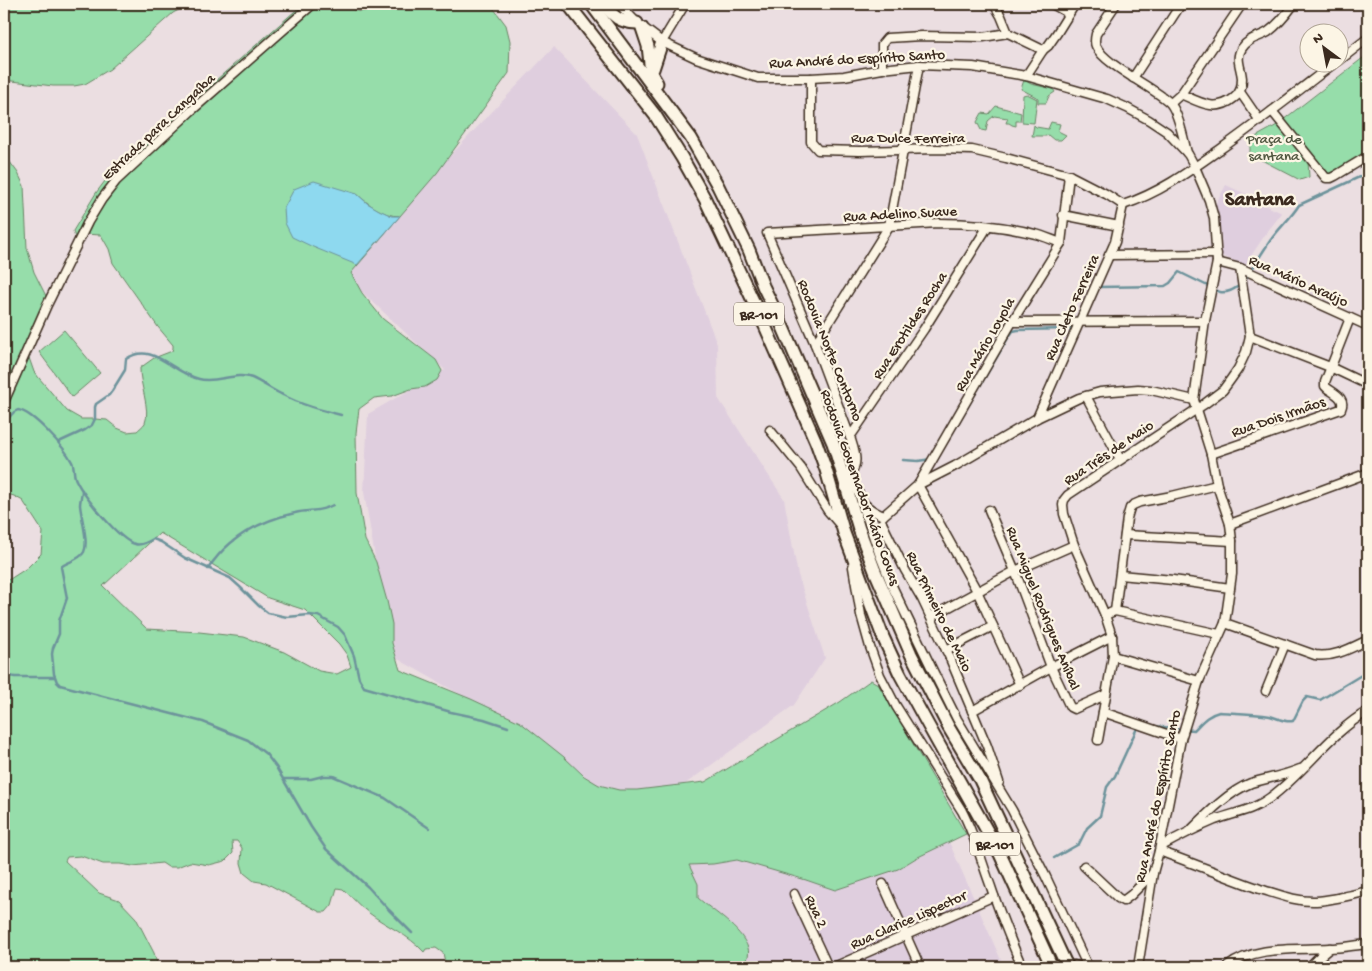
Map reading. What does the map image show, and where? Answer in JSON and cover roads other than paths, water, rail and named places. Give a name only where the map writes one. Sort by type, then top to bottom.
[{"type":"highway","points":[[560,4],[589,42],[605,51]]},
{"type":"highway","name":"Rodovia Governador Mário Covas","points":[[568,4],[655,115],[705,199],[761,317],[816,442],[843,529],[883,637],[900,674],[1000,854],[1052,967]]},
{"type":"highway","name":"Rodovia Governador Mário Covas","points":[[591,4],[691,138],[726,202],[833,443],[859,529],[911,654],[949,728],[980,780],[1067,965]]},
{"type":"highway","points":[[603,4],[611,14],[620,20],[639,26],[648,46],[651,73],[659,87],[664,102]]},
{"type":"highway","points":[[651,73],[662,42]]},
{"type":"street","name":"Estrada para Cangaíba","points":[[4,402],[47,305],[88,222],[116,181],[191,111],[314,4]]},
{"type":"street","name":"Rua André do Espírito Santo","points":[[619,4],[639,26],[662,42],[696,58],[758,78],[844,76],[920,65],[973,67],[1026,76],[1107,99],[1127,108],[1166,132],[1188,154],[1196,167],[1214,218],[1217,258],[1194,400],[1211,454],[1217,485],[1230,524],[1232,542],[1230,588],[1225,623],[1198,681],[1181,739],[1160,849],[1153,873],[1138,967]]},
{"type":"street","points":[[662,42],[685,4]]},
{"type":"street","points":[[994,4],[1008,33]]},
{"type":"street","points":[[1052,4],[1068,13]]},
{"type":"street","points":[[1026,76],[1075,4]]},
{"type":"street","points":[[1116,4],[1096,34],[1096,48],[1133,78],[1171,103],[1181,128],[1188,154]]},
{"type":"street","points":[[1133,78],[1181,4]]},
{"type":"street","points":[[1171,103],[1181,94],[1242,4]]},
{"type":"street","points":[[1181,94],[1200,102],[1219,106],[1232,100],[1240,92],[1242,86],[1238,59],[1240,52],[1254,37],[1265,33],[1283,19],[1294,4]]},
{"type":"street","points":[[882,69],[882,44],[887,38],[921,36],[983,37],[1008,33],[1043,50]]},
{"type":"street","points":[[1350,52],[1368,38]]},
{"type":"street","points":[[815,344],[890,226],[920,65]]},
{"type":"street","points":[[1123,205],[1139,200],[1196,167],[1323,72]]},
{"type":"street","name":"Rua Dulce Ferreira","points":[[811,78],[810,142],[818,150],[972,150],[1069,175],[1123,205]]},
{"type":"street","points":[[1240,92],[1260,121]]},
{"type":"street","points":[[1272,112],[1326,178],[1336,176],[1368,156]]},
{"type":"street","name":"Rua Mário Loyola","points":[[918,485],[1060,243],[1069,175]]},
{"type":"street","name":"Rua Cleto Ferreira","points":[[1037,418],[1115,242],[1123,205]]},
{"type":"street","points":[[1063,215],[1119,226]]},
{"type":"street","name":"Rua Adelino Suave","points":[[768,233],[961,223],[1037,234],[1060,243]]},
{"type":"street","name":"Rua Erotildes Rocha","points":[[850,437],[924,328],[988,226]]},
{"type":"street","name":"Rodovia Norte Contorno","points":[[768,233],[815,344],[850,437],[856,462],[849,479]]},
{"type":"street","name":"Rua Mário Araújo","points":[[1109,255],[1217,258],[1350,318],[1368,324]]},
{"type":"street","points":[[1240,268],[1250,336],[1330,367],[1368,385]]},
{"type":"street","name":"Rua Dois Irmãos","points":[[1211,454],[1341,408],[1342,399],[1325,386],[1325,382],[1350,318]]},
{"type":"street","points":[[1012,322],[1206,322]]},
{"type":"street","name":"Rua Três de Maio","points":[[1098,740],[1113,656],[1112,636],[1105,615],[1074,545],[1064,514],[1064,500],[1068,495],[1120,459],[1204,405],[1223,390],[1238,369],[1246,352],[1250,336]]},
{"type":"street","points":[[879,554],[882,519],[918,485],[1037,418],[1086,396],[1116,390],[1151,390],[1194,400]]},
{"type":"street","points":[[1086,396],[1120,459]]},
{"type":"street","points":[[770,430],[800,468],[828,511],[843,529]]},
{"type":"street","points":[[840,464],[866,506],[882,519]]},
{"type":"street","points":[[1230,524],[1368,473]]},
{"type":"street","points":[[918,485],[977,591],[1020,685]]},
{"type":"street","points":[[1115,611],[1130,508],[1140,502],[1217,485]]},
{"type":"street","points":[[859,494],[879,554],[900,604],[945,696],[1005,798],[1046,877],[1088,967]]},
{"type":"street","name":"Rua Miguel Rodrigues Aníbal","points":[[989,510],[1015,571],[1051,668],[1070,708],[1074,709],[1105,695]]},
{"type":"street","name":"Rua Primeiro de Maio","points":[[882,519],[946,650],[987,746],[1005,798]]},
{"type":"street","points":[[1125,535],[1232,542]]},
{"type":"street","points":[[931,617],[1015,571],[1074,545]]},
{"type":"street","name":"Rodovia Governador Mário Covas","points":[[850,548],[860,615],[875,661],[891,698],[962,811],[978,848],[994,896],[1022,967]]},
{"type":"street","points":[[1120,575],[1230,588]]},
{"type":"street","points":[[1105,615],[1115,611],[1219,634]]},
{"type":"street","points":[[1225,623],[1324,656],[1337,654],[1368,640]]},
{"type":"street","points":[[946,650],[993,626]]},
{"type":"street","points":[[972,712],[1112,636]]},
{"type":"street","points":[[1266,691],[1285,644]]},
{"type":"street","points":[[1113,656],[1198,681]]},
{"type":"street","points":[[1160,849],[1187,833],[1216,820],[1248,810],[1270,798],[1304,768],[1316,754],[1368,711]]},
{"type":"street","points":[[1103,712],[1181,739]]},
{"type":"street","points":[[1187,833],[1232,794],[1250,784],[1304,768]]},
{"type":"street","points":[[1277,777],[1281,788]]},
{"type":"street","points":[[1210,812],[1216,820]]},
{"type":"street","points":[[1160,849],[1228,878],[1299,900],[1325,900],[1368,891]]},
{"type":"street","points":[[1084,866],[1123,901],[1153,873]]},
{"type":"street","points":[[883,884],[920,967]]},
{"type":"street","name":"Rua 2","points":[[794,894],[828,967]]},
{"type":"street","name":"Rua Clarice Lispector","points":[[834,967],[994,896]]},
{"type":"street","points":[[1227,967],[1244,957],[1261,952],[1368,944]]},
{"type":"street","points":[[1309,967],[1330,948]]},
{"type":"street","points":[[1015,967],[1016,953]]},
{"type":"street","points":[[1067,965],[1082,967]]},
{"type":"water","points":[[314,181],[357,194],[379,210],[392,216],[400,216],[357,265],[292,237],[285,223],[284,208],[294,189]]},
{"type":"waterway","points":[[1244,281],[1270,241],[1299,205],[1368,173]]},
{"type":"waterway","points":[[1098,287],[1165,286],[1179,272],[1220,292],[1230,291],[1240,285]]},
{"type":"waterway","points":[[951,435],[1013,331],[1071,329],[1075,325]]},
{"type":"waterway","points":[[59,442],[92,425],[95,419],[96,404],[112,391],[125,370],[126,359],[136,354],[154,356],[189,376],[199,379],[212,380],[246,376],[297,402],[341,415]]},
{"type":"waterway","points":[[4,423],[18,410],[32,417],[40,424],[56,440],[68,456],[73,464],[75,478],[86,496],[102,516],[128,541],[135,544],[153,539],[161,542],[185,558],[230,578],[268,613],[287,617],[318,616],[338,627],[345,635],[354,656],[359,678],[364,687],[508,727]]},
{"type":"waterway","points":[[903,460],[918,461],[931,459]]},
{"type":"waterway","points":[[82,490],[80,505],[85,536],[84,552],[61,567],[67,598],[59,621],[59,634],[52,654],[54,674],[57,682],[60,685],[203,722],[248,740],[266,754],[276,767],[326,849],[368,887],[412,933]]},
{"type":"waterway","points":[[208,569],[225,548],[245,532],[282,516],[323,509],[333,505]]},
{"type":"waterway","points":[[1153,726],[1194,730],[1208,717],[1219,712],[1264,715],[1284,721],[1293,721],[1307,697],[1320,700],[1368,671]]},
{"type":"waterway","points":[[4,675],[15,677],[55,677]]},
{"type":"waterway","points":[[1054,858],[1079,844],[1087,828],[1100,816],[1107,787],[1115,776],[1138,726]]},
{"type":"waterway","points":[[284,779],[311,779],[333,776],[385,798],[429,828]]},
{"type":"district","name":"Santana","points":[[1260,198]]},
{"type":"park label","name":"Praça de santana","points":[[1274,146]]}]
